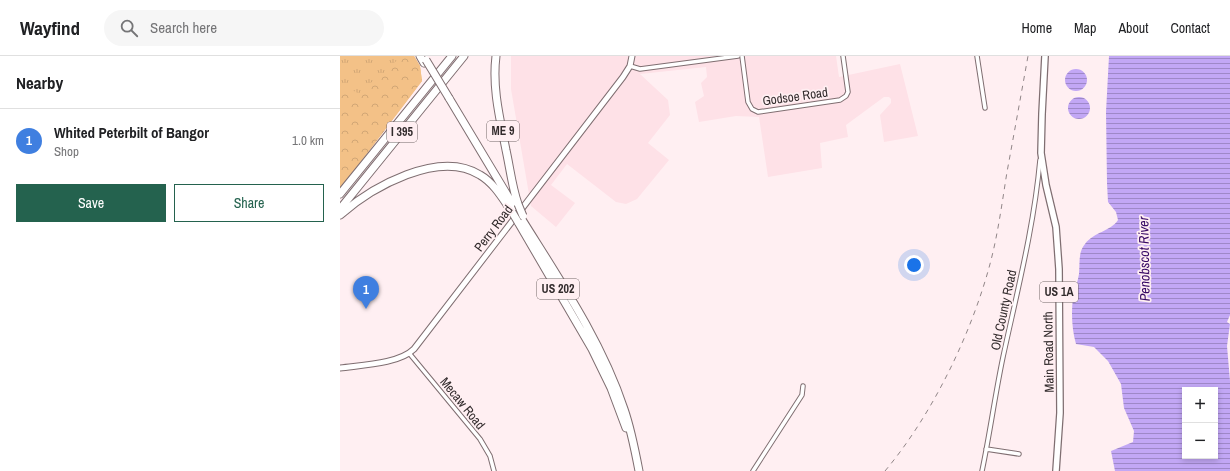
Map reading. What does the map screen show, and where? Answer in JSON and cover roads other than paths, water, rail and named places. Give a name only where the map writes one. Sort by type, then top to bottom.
[{"type":"highway","points":[[420,56],[425,60],[515,208]]},
{"type":"highway","points":[[410,108],[421,89],[446,56]]},
{"type":"highway","name":"I 395","points":[[340,194],[452,56]]},
{"type":"highway","name":"I 395","points":[[340,209],[464,56]]},
{"type":"highway","name":"ME 9","points":[[496,56],[495,74],[497,98],[515,208]]},
{"type":"highway","name":"ME 9","points":[[448,99],[506,203]]},
{"type":"highway","points":[[340,215],[385,184],[412,173],[436,167],[458,168],[478,173],[491,183],[506,203]]},
{"type":"highway","name":"US 202","points":[[506,203],[515,208],[600,363],[615,398],[637,462]]},
{"type":"highway","name":"US 202","points":[[521,219],[584,321],[606,363],[627,415],[635,445],[639,471]]},
{"type":"main road","name":"Main Road North","points":[[1045,56],[1041,153],[1046,185],[1056,227],[1059,269],[1058,322],[1060,386],[1056,471]]},
{"type":"street","name":"Perry Road","points":[[340,368],[393,360],[404,357],[409,353],[434,323],[615,87],[630,66],[632,56]]},
{"type":"street","points":[[630,66],[640,69],[738,56]]},
{"type":"street","name":"Godsoe Road","points":[[742,56],[749,106],[758,112],[840,100],[846,96],[848,92],[843,56]]},
{"type":"street","points":[[977,56],[985,108]]},
{"type":"street","name":"Old County Road","points":[[982,471],[1002,365],[1030,233],[1037,194],[1041,153]]},
{"type":"street","name":"Mecaw Road","points":[[409,353],[480,439],[490,456],[494,471]]},
{"type":"street","points":[[753,471],[802,395],[803,386]]},
{"type":"street","points":[[986,449],[1019,454]]},
{"type":"water","name":"Penobscot River","points":[[1109,56],[1230,56],[1230,315],[1227,322],[1230,324],[1227,346],[1230,381],[1230,471],[1115,471],[1111,451],[1133,442],[1134,431],[1124,408],[1121,384],[1108,361],[1094,347],[1076,344],[1072,315],[1073,298],[1078,277],[1081,251],[1089,240],[1111,227],[1118,220],[1116,212],[1108,202],[1106,112]]},
{"type":"water","points":[[1076,69],[1080,70],[1086,76],[1086,84],[1080,90],[1076,91],[1072,90],[1066,84],[1065,80],[1066,76],[1072,70]]},
{"type":"water","points":[[1079,97],[1083,98],[1089,104],[1089,112],[1083,118],[1079,119],[1075,118],[1069,112],[1068,108],[1069,104],[1075,98]]},
{"type":"railway","points":[[885,471],[919,425],[934,400],[961,346],[982,291],[998,230],[1028,56]]},
{"type":"place","name":"Whited Peterbilt of Bangor","points":[[366,309]]}]
